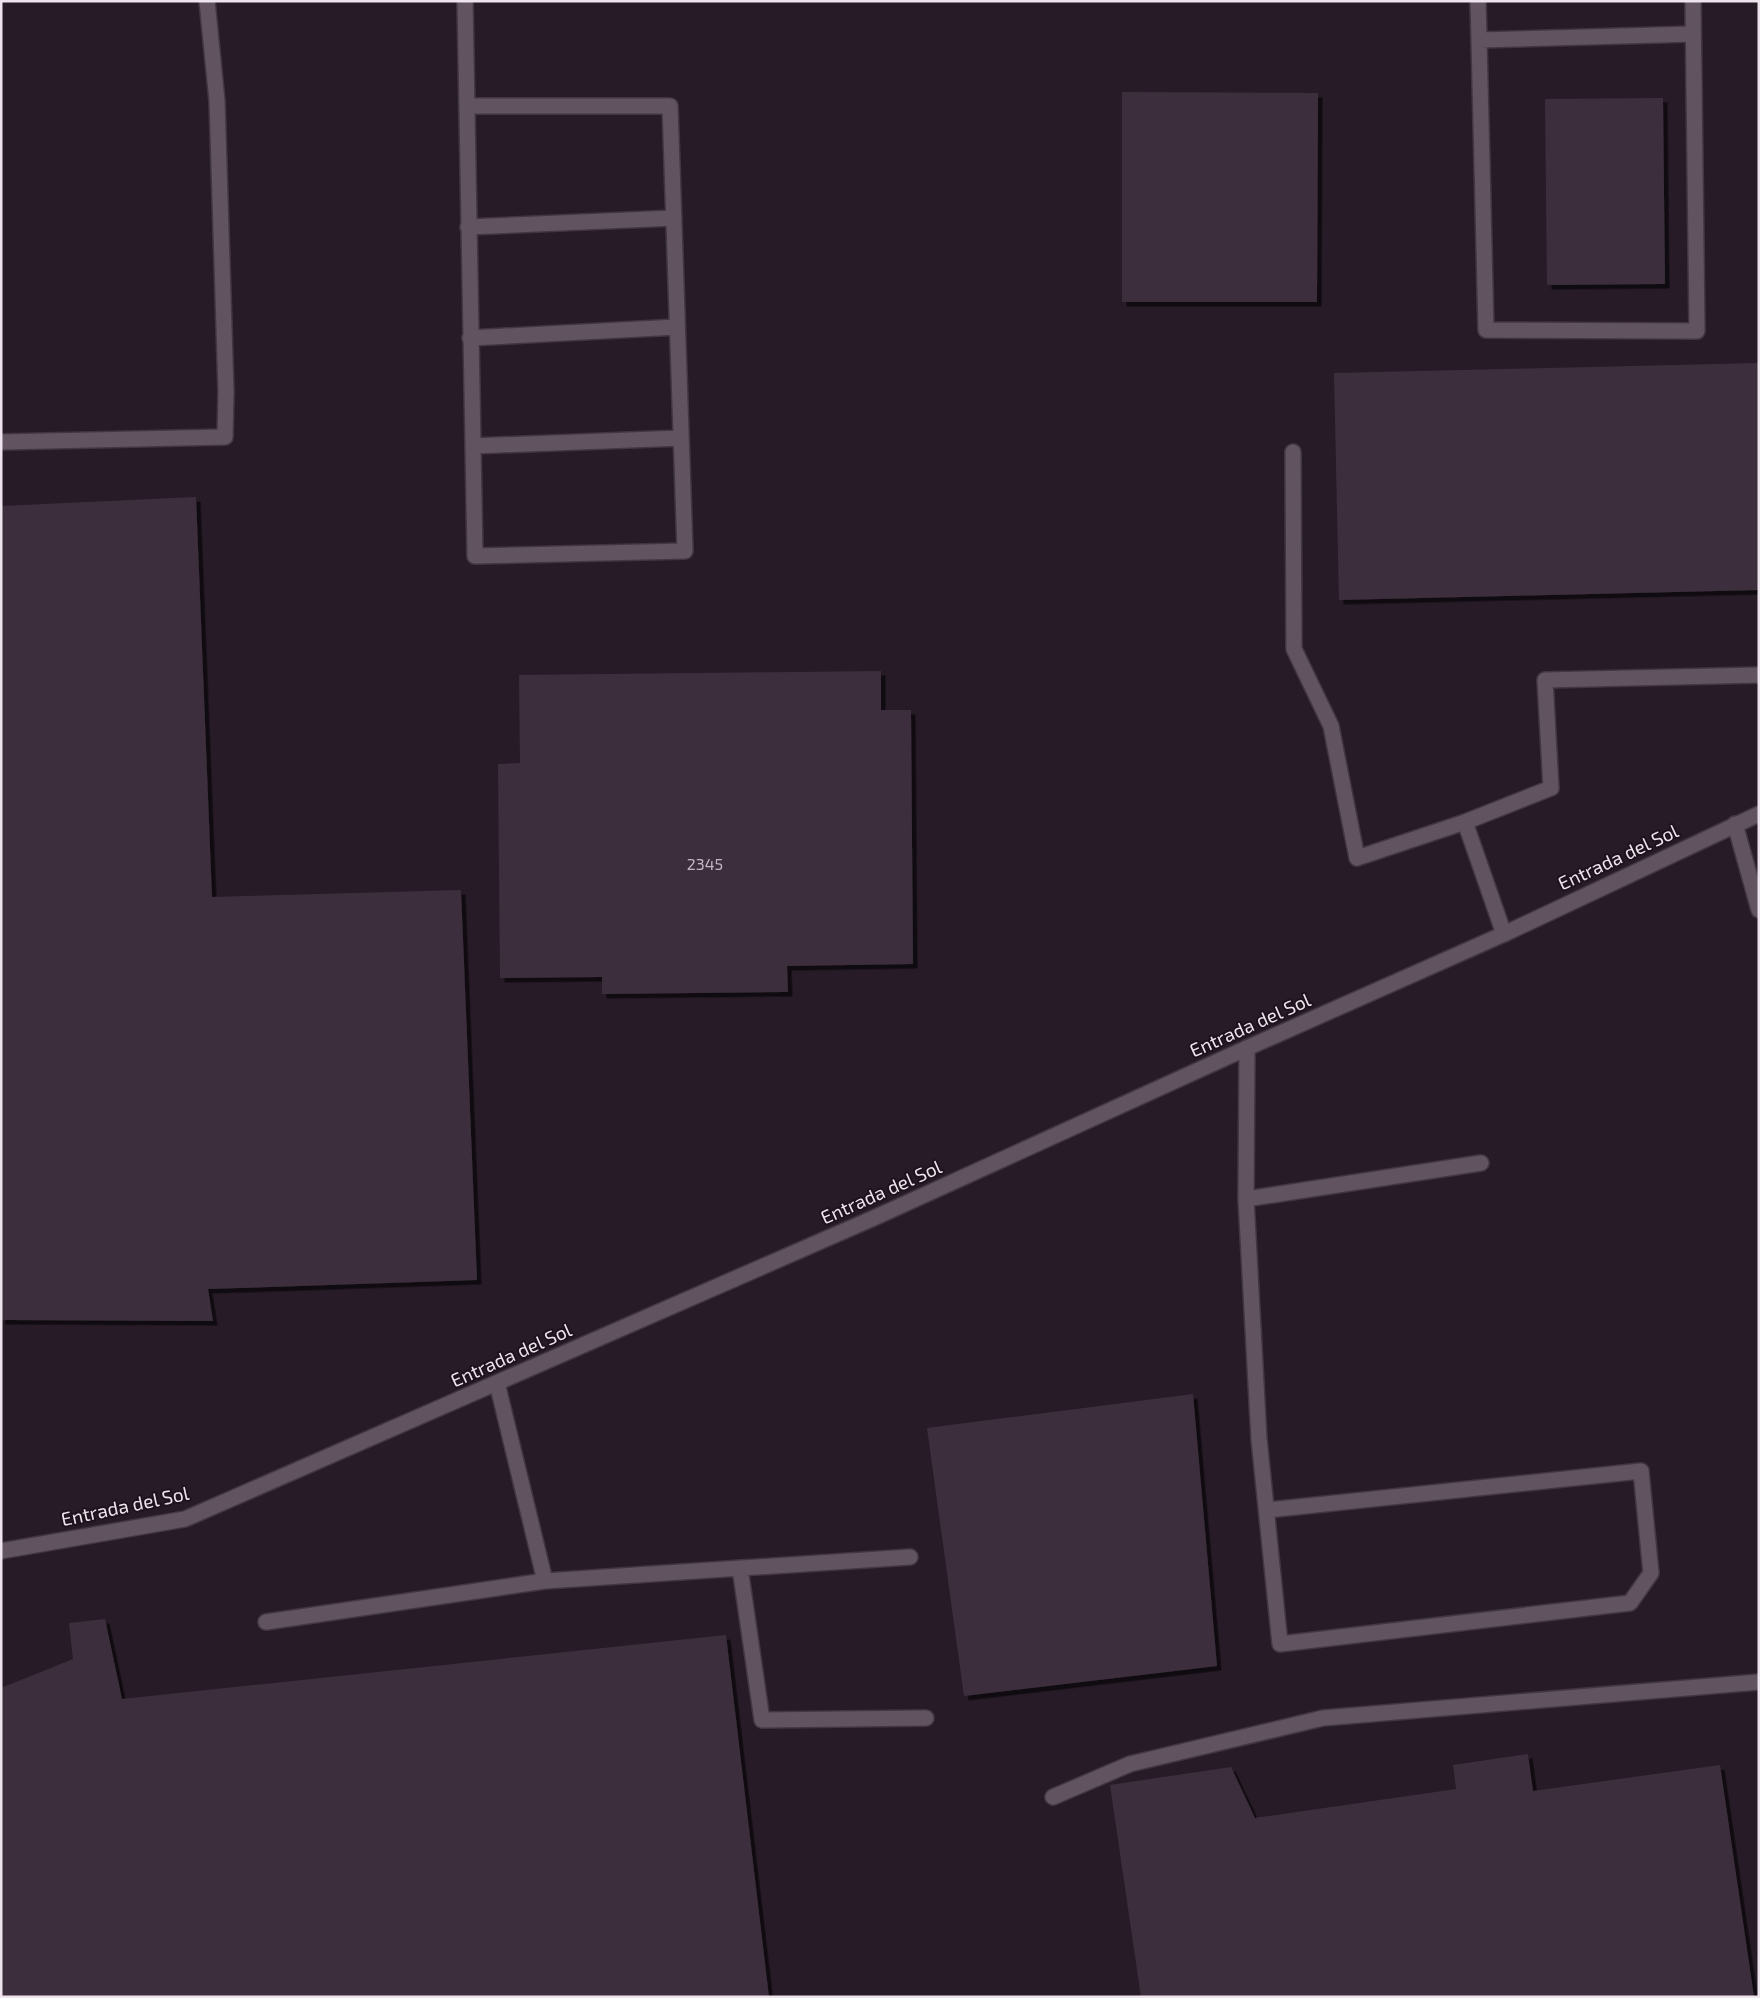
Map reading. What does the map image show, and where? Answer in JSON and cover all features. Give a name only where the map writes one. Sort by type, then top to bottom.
[{"type":"street","points":[[1,442],[225,437],[226,392],[217,101],[207,1]]},
{"type":"street","points":[[465,1],[475,556],[685,550],[670,106],[467,106]]},
{"type":"street","points":[[1478,1],[1486,330],[1697,331],[1693,1]]},
{"type":"street","points":[[1479,40],[1693,34]]},
{"type":"street","points":[[468,227],[674,218]]},
{"type":"street","points":[[470,338],[677,327]]},
{"type":"street","points":[[473,446],[681,438]]},
{"type":"street","points":[[1293,452],[1294,649],[1331,726],[1357,858],[1465,822],[1551,788],[1545,680],[1759,675]]},
{"type":"street","name":"Entrada del Sol","points":[[1,1551],[185,1519],[876,1217],[1247,1048],[1504,934],[1759,814]]},
{"type":"street","points":[[1465,822],[1504,934]]},
{"type":"street","points":[[1735,824],[1759,910]]},
{"type":"street","points":[[1247,1048],[1246,1199],[1259,1439],[1280,1644],[1630,1603],[1650,1573],[1641,1470],[1267,1510]]},
{"type":"street","points":[[1246,1199],[1481,1163]]},
{"type":"street","points":[[497,1383],[545,1581]]},
{"type":"street","points":[[266,1622],[545,1581],[910,1557]]},
{"type":"street","points":[[740,1568],[762,1720],[926,1718]]},
{"type":"street","points":[[1053,1797],[1130,1764],[1323,1718],[1759,1682]]},
{"type":"building","points":[[1122,92],[1318,93],[1317,302],[1122,302]]},
{"type":"building","points":[[1663,98],[1665,284],[1547,285],[1545,99]]},
{"type":"building","points":[[1759,363],[1759,590],[1339,600],[1334,373]]},
{"type":"building","points":[[196,497],[212,897],[461,890],[477,1280],[208,1289],[213,1321],[1,1320],[1,506]]},
{"type":"building","points":[[881,671],[881,710],[911,710],[913,964],[787,966],[788,992],[602,994],[602,977],[500,978],[498,764],[520,763],[519,675]]},
{"type":"building","points":[[1193,1394],[1217,1666],[964,1696],[927,1428]]},
{"type":"building","points":[[105,1619],[122,1699],[726,1635],[769,1997],[1,1997],[1,1688],[73,1659],[69,1623]]},
{"type":"building","points":[[1528,1754],[1533,1791],[1720,1765],[1754,1997],[1141,1997],[1110,1785],[1231,1767],[1255,1818],[1456,1789],[1453,1765]]}]
